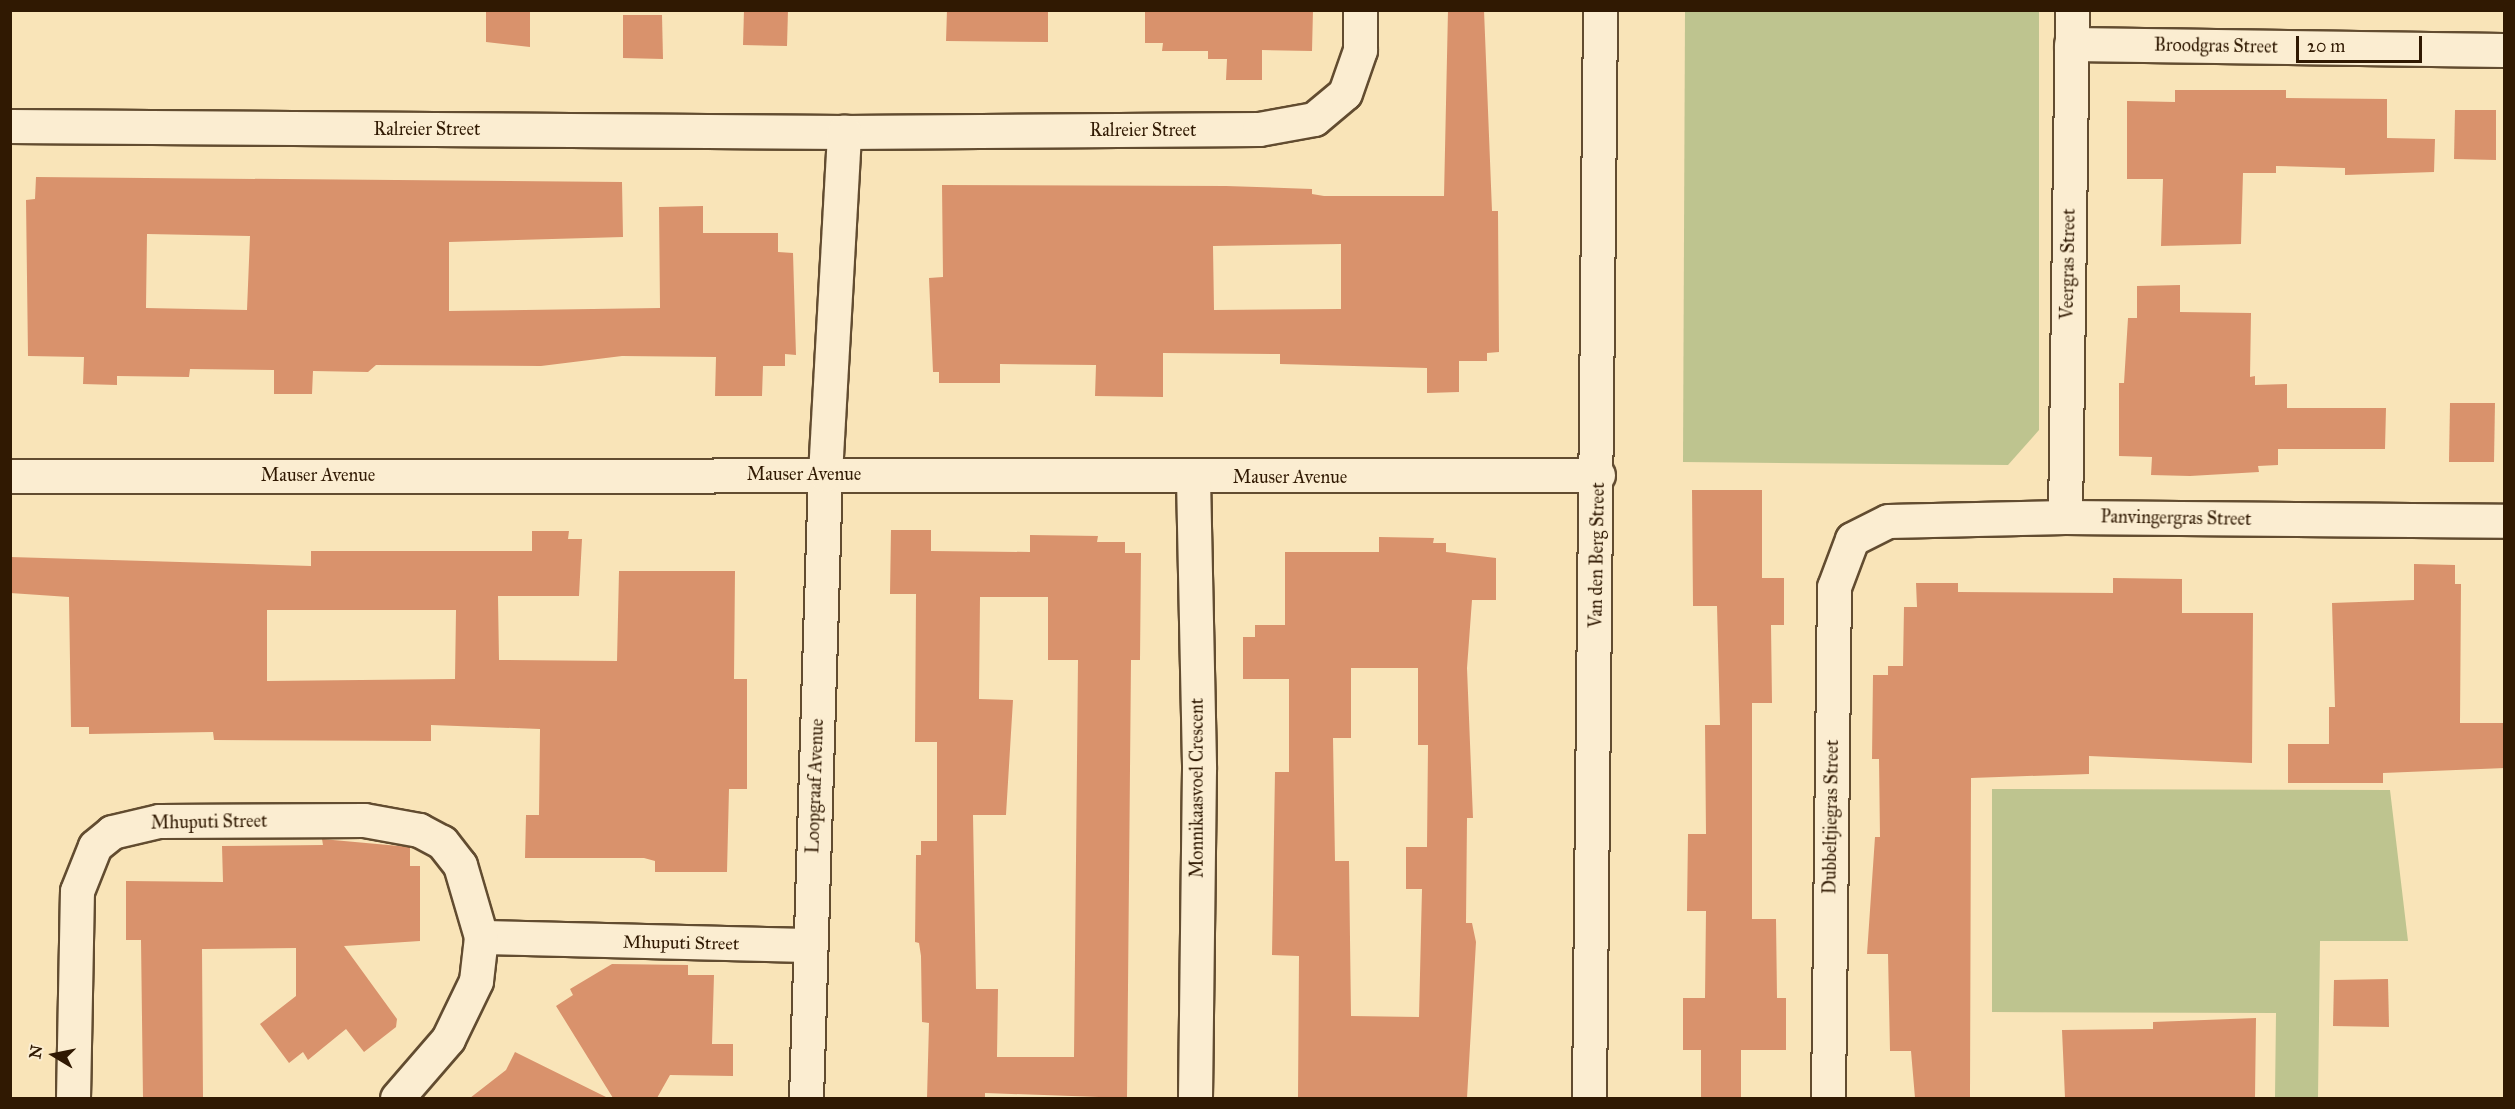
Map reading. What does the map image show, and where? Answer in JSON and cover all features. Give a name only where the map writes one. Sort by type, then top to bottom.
[{"type":"street","name":"Ralreier Street","points":[[10,126],[844,132],[1290,126],[1314,118],[1345,93],[1360,50],[1360,10]]},
{"type":"street","name":"Van den Berg Street","points":[[1589,1098],[1598,475],[1600,10]]},
{"type":"street","name":"Veergras Street","points":[[2065,517],[2072,10]]},
{"type":"street","name":"Broodgras Street","points":[[2071,44],[2505,50]]},
{"type":"street","points":[[825,474],[844,132]]},
{"type":"street","name":"Mauser Avenue","points":[[10,476],[825,474],[1192,478],[1598,475]]},
{"type":"street","name":"Loopgraaf Avenue","points":[[806,1098],[825,474]]},
{"type":"street","name":"Monnikaasvoel Crescent","points":[[1192,478],[1199,769],[1195,1098]]},
{"type":"street","name":"Panvingergras Street","points":[[1852,539],[1888,521],[2065,517],[2505,520]]},
{"type":"street","name":"Dubbeltjiegras Street","points":[[1828,1098],[1834,587],[1852,539]]},
{"type":"street","name":"Mhuputi Street","points":[[73,1098],[77,891],[85,862],[112,832],[159,821],[364,820],[419,830],[442,842],[460,865],[481,937],[476,981],[448,1039],[397,1098]]},
{"type":"street","name":"Mhuputi Street","points":[[481,937],[810,945]]},
{"type":"green space","points":[[1685,11],[2039,11],[2039,430],[2008,465],[1683,462]]},
{"type":"green space","points":[[1992,789],[2390,790],[2408,941],[2320,941],[2318,1098],[2275,1098],[2276,1013],[1992,1012]]},
{"type":"building","points":[[486,10],[530,10],[530,47],[486,42]]},
{"type":"building","points":[[744,10],[788,10],[787,46],[743,45]]},
{"type":"building","points":[[947,10],[1048,10],[1048,42],[946,41]]},
{"type":"building","points":[[1145,10],[1313,10],[1312,51],[1262,50],[1262,80],[1226,80],[1227,59],[1208,59],[1208,51],[1162,51],[1163,43],[1145,43]]},
{"type":"building","points":[[1448,10],[1484,10],[1492,211],[1498,211],[1499,352],[1487,353],[1487,361],[1459,361],[1459,392],[1427,393],[1427,368],[1280,364],[1280,354],[1163,353],[1163,397],[1095,396],[1096,365],[1000,364],[1000,383],[939,383],[939,372],[933,372],[929,278],[943,277],[942,185],[1226,186],[1312,189],[1312,194],[1324,196],[1444,196]],"holes":[[[1341,244],[1341,309],[1214,310],[1213,246]]]},
{"type":"building","points":[[623,15],[662,15],[663,59],[623,58]]},
{"type":"building","points":[[2175,90],[2286,90],[2286,98],[2387,99],[2387,138],[2435,139],[2434,172],[2345,175],[2345,168],[2276,166],[2276,173],[2243,173],[2241,244],[2161,246],[2163,179],[2127,179],[2127,101],[2175,102]]},
{"type":"building","points":[[2455,110],[2496,110],[2496,160],[2454,159]]},
{"type":"building","points":[[36,177],[622,182],[623,237],[449,242],[449,311],[660,308],[659,207],[703,206],[703,233],[778,233],[778,252],[793,253],[796,355],[785,354],[785,366],[763,366],[762,396],[715,396],[716,357],[622,356],[541,366],[376,365],[368,372],[313,371],[312,394],[274,394],[274,370],[190,369],[189,377],[117,376],[117,385],[83,384],[84,357],[28,356],[26,200],[35,199]],"holes":[[[147,234],[250,236],[247,310],[146,308]]]},
{"type":"building","points":[[2180,285],[2180,312],[2251,313],[2250,377],[2255,376],[2255,385],[2287,384],[2287,408],[2386,408],[2385,449],[2278,449],[2278,465],[2258,466],[2259,472],[2190,476],[2151,475],[2152,457],[2119,456],[2119,383],[2124,383],[2128,318],[2137,318],[2137,286]]},
{"type":"building","points":[[2450,403],[2495,403],[2494,462],[2449,462]]},
{"type":"building","points":[[1692,490],[1762,490],[1762,578],[1784,578],[1784,625],[1771,625],[1772,703],[1752,703],[1752,919],[1776,919],[1777,998],[1786,998],[1786,1050],[1741,1050],[1741,1098],[1701,1098],[1701,1050],[1683,1050],[1683,998],[1705,998],[1706,911],[1687,911],[1688,834],[1706,834],[1705,725],[1720,725],[1717,606],[1693,606]]},
{"type":"building","points":[[891,530],[931,530],[931,551],[1030,552],[1030,535],[1098,536],[1097,542],[1125,542],[1125,553],[1141,553],[1140,660],[1131,660],[1127,1098],[985,1093],[985,1098],[927,1098],[929,1023],[922,1022],[921,956],[919,943],[915,942],[916,855],[921,855],[921,841],[937,841],[937,742],[915,742],[916,594],[890,594]],"holes":[[[980,597],[1048,597],[1048,660],[1078,660],[1074,1057],[997,1057],[998,989],[976,989],[973,815],[1006,815],[1013,700],[979,699]]]},
{"type":"building","points":[[532,531],[569,531],[568,539],[582,539],[579,596],[498,596],[499,660],[617,661],[619,571],[735,571],[734,679],[747,679],[747,789],[729,789],[727,872],[655,872],[655,861],[644,858],[525,858],[526,815],[539,815],[540,729],[431,725],[431,741],[214,740],[213,732],[89,734],[89,727],[71,727],[69,597],[10,593],[10,557],[311,566],[311,551],[532,551]],"holes":[[[267,610],[456,610],[455,679],[267,681]]]},
{"type":"building","points":[[1379,537],[1434,538],[1433,543],[1446,543],[1446,552],[1496,558],[1496,600],[1472,600],[1467,668],[1473,818],[1467,818],[1466,923],[1472,923],[1476,942],[1467,1098],[1298,1098],[1299,956],[1272,955],[1275,772],[1289,772],[1289,679],[1243,679],[1243,637],[1255,637],[1255,625],[1285,625],[1285,552],[1379,552]],"holes":[[[1351,668],[1418,668],[1418,745],[1428,745],[1427,847],[1406,847],[1406,889],[1422,889],[1419,1017],[1351,1016],[1349,861],[1335,861],[1333,738],[1351,738]]]},
{"type":"building","points":[[2414,564],[2455,565],[2455,584],[2461,584],[2460,723],[2505,723],[2505,768],[2383,773],[2383,783],[2288,783],[2288,744],[2329,744],[2329,707],[2335,707],[2332,603],[2414,600]]},
{"type":"building","points":[[2113,578],[2182,579],[2182,613],[2253,613],[2252,763],[2089,756],[2089,774],[1971,778],[1970,1098],[1915,1098],[1911,1051],[1890,1051],[1888,954],[1867,954],[1875,837],[1880,837],[1879,759],[1872,759],[1873,675],[1888,675],[1888,666],[1903,666],[1904,607],[1917,607],[1916,583],[1958,583],[1958,592],[2113,593]]},
{"type":"building","points":[[322,839],[410,847],[410,866],[420,866],[420,941],[344,946],[397,1019],[396,1027],[364,1052],[346,1029],[308,1060],[303,1052],[289,1063],[260,1024],[296,996],[296,948],[202,949],[203,1098],[143,1098],[141,940],[126,940],[126,881],[223,882],[222,846],[323,845]]},
{"type":"building","points":[[612,964],[688,965],[688,975],[714,975],[712,1044],[733,1044],[733,1076],[670,1075],[657,1098],[613,1098],[556,1006],[573,995],[570,989]]},
{"type":"building","points":[[2388,979],[2389,1027],[2333,1026],[2334,980]]},
{"type":"building","points":[[2256,1018],[2255,1098],[2065,1098],[2062,1030],[2153,1029],[2153,1022]]},
{"type":"building","points":[[515,1052],[608,1098],[470,1098],[506,1070]]}]
